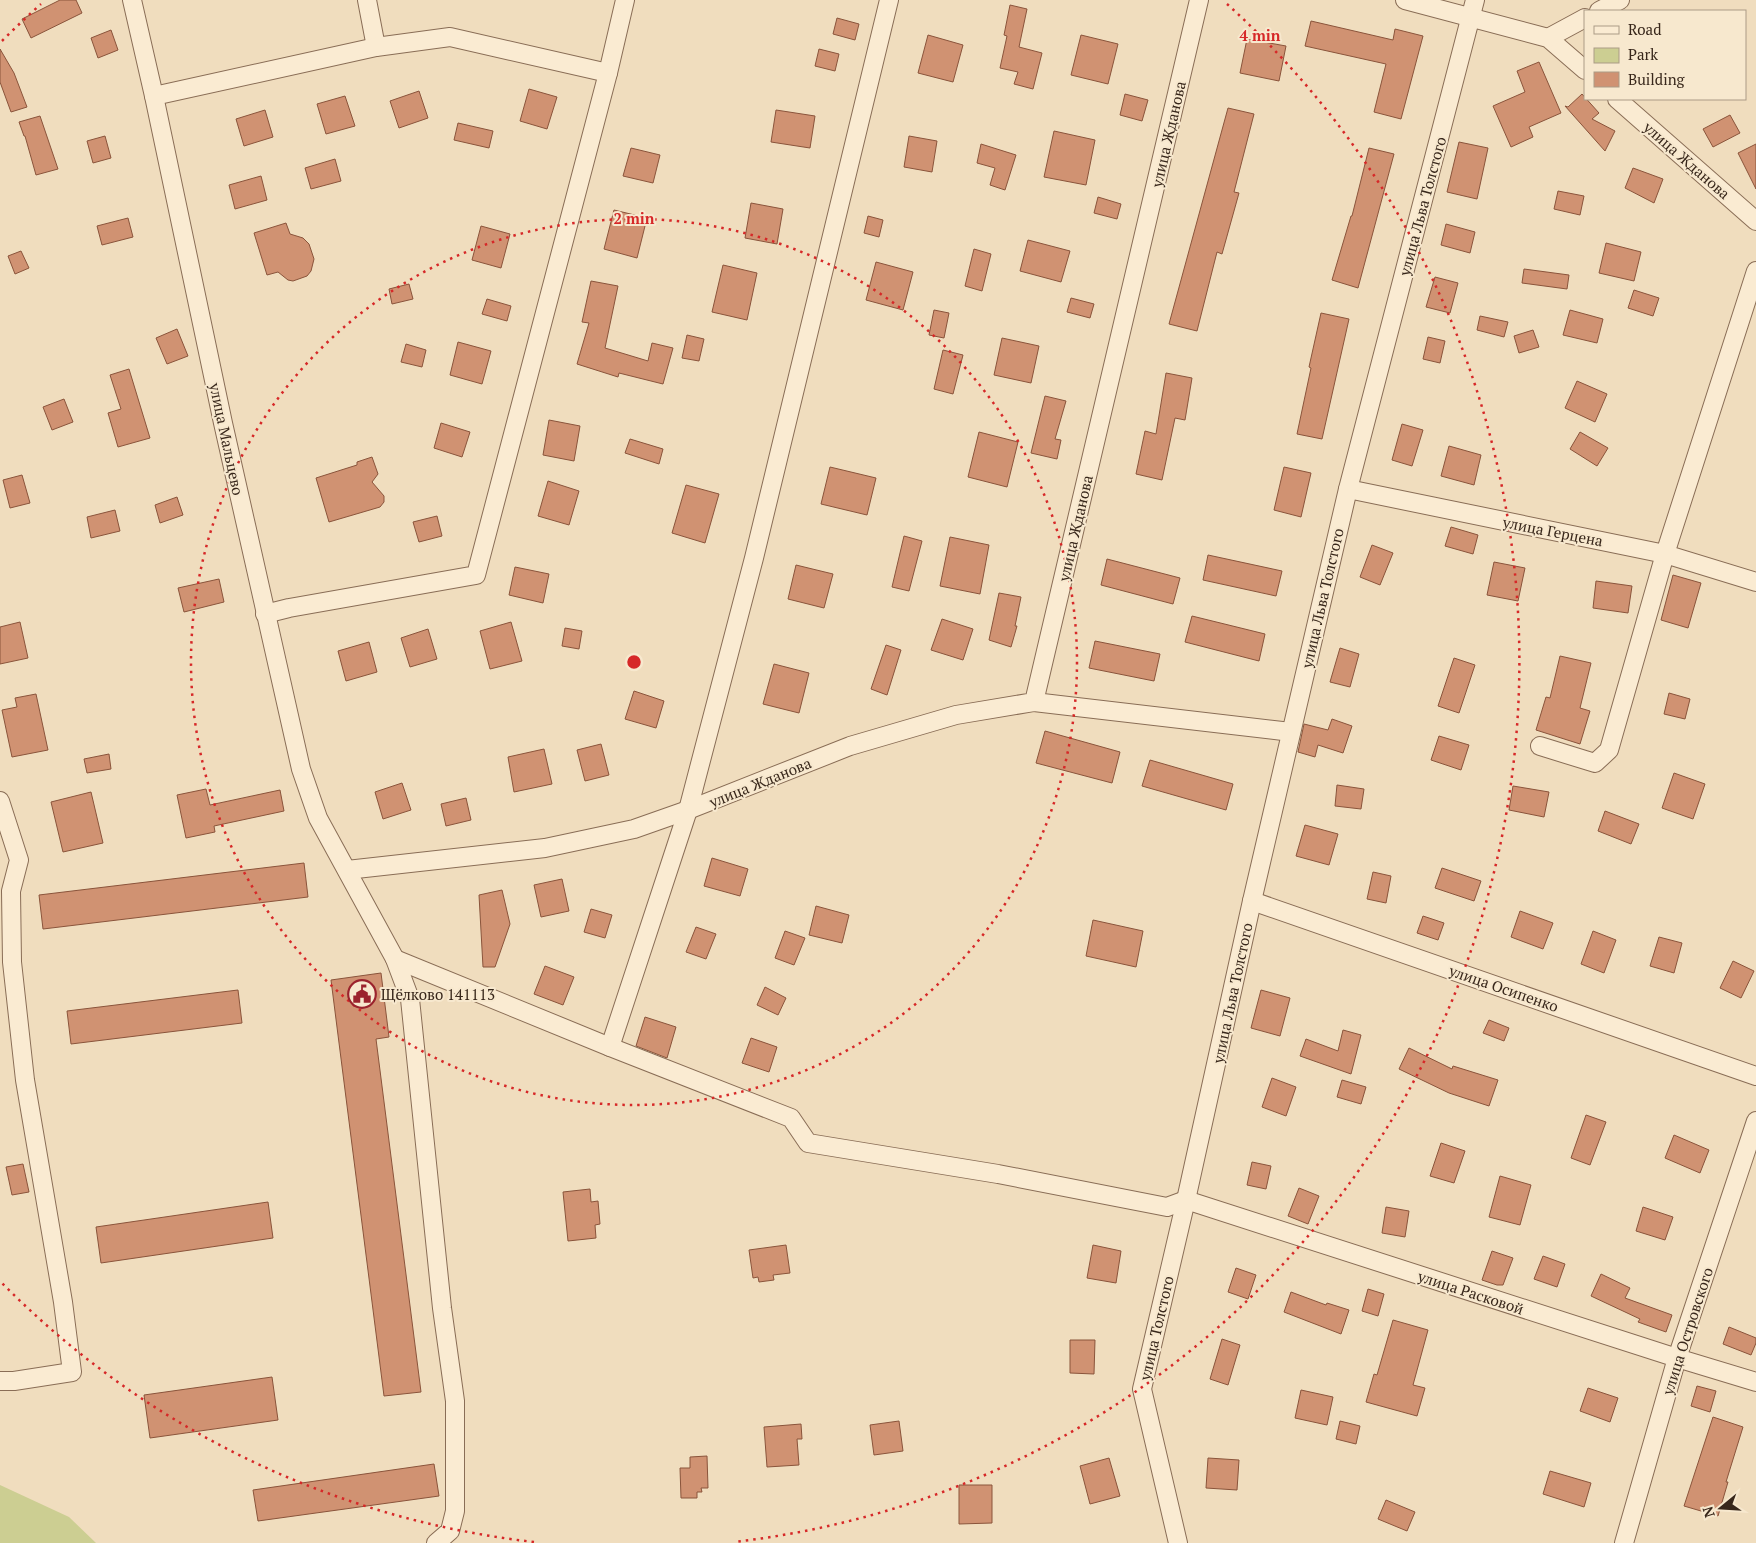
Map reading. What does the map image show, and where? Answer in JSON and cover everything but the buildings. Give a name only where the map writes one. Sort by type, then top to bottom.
[{"type":"street","name":"улица Мальцево","points":[[132,0],[223,423],[301,769],[318,818],[395,959],[410,999],[442,1308],[455,1401],[455,1512],[450,1532],[436,1543]]},
{"type":"street","points":[[367,0],[376,47]]},
{"type":"street","points":[[266,614],[289,608],[476,575],[626,0]]},
{"type":"street","name":"улица Жданова","points":[[610,1047],[688,810],[754,558],[889,0]]},
{"type":"street","name":"улица Жданова","points":[[348,870],[545,848],[634,829],[688,810],[850,746],[956,714],[1034,702],[1199,0]]},
{"type":"street","points":[[1405,0],[1473,8],[1548,38],[1584,69]]},
{"type":"street","points":[[1600,10],[1620,0]]},
{"type":"street","name":"улица Льва Толстого","points":[[1186,1200],[1252,901],[1348,489],[1473,8]]},
{"type":"street","points":[[1548,38],[1584,19]]},
{"type":"street","points":[[154,96],[376,47],[450,37],[608,73]]},
{"type":"street","name":"улица Жданова","points":[[1618,100],[1756,221]]},
{"type":"street","points":[[1540,746],[1595,763],[1609,750],[1665,554],[1756,272]]},
{"type":"street","name":"улица Герцена","points":[[1348,489],[1665,554],[1756,582]]},
{"type":"street","points":[[1034,702],[1291,732]]},
{"type":"street","points":[[0,801],[19,860],[11,891],[12,962],[25,1080],[63,1302],[72,1372],[14,1381],[0,1381]]},
{"type":"street","name":"улица Осипенко","points":[[1252,901],[1756,1076]]},
{"type":"street","points":[[395,959],[610,1047],[792,1118],[808,1143],[998,1174],[1167,1207],[1186,1200]]},
{"type":"street","name":"улица Островского","points":[[1624,1543],[1678,1358],[1756,1121]]},
{"type":"street","name":"улица Расковой","points":[[1186,1200],[1756,1382]]},
{"type":"street","name":"улица Толстого","points":[[1178,1543],[1142,1389],[1186,1200]]},
{"type":"green space","points":[[0,1485],[69,1517],[96,1543],[0,1543]]},
{"type":"place","name":"Щёлково 141113","points":[[362,994]]}]
